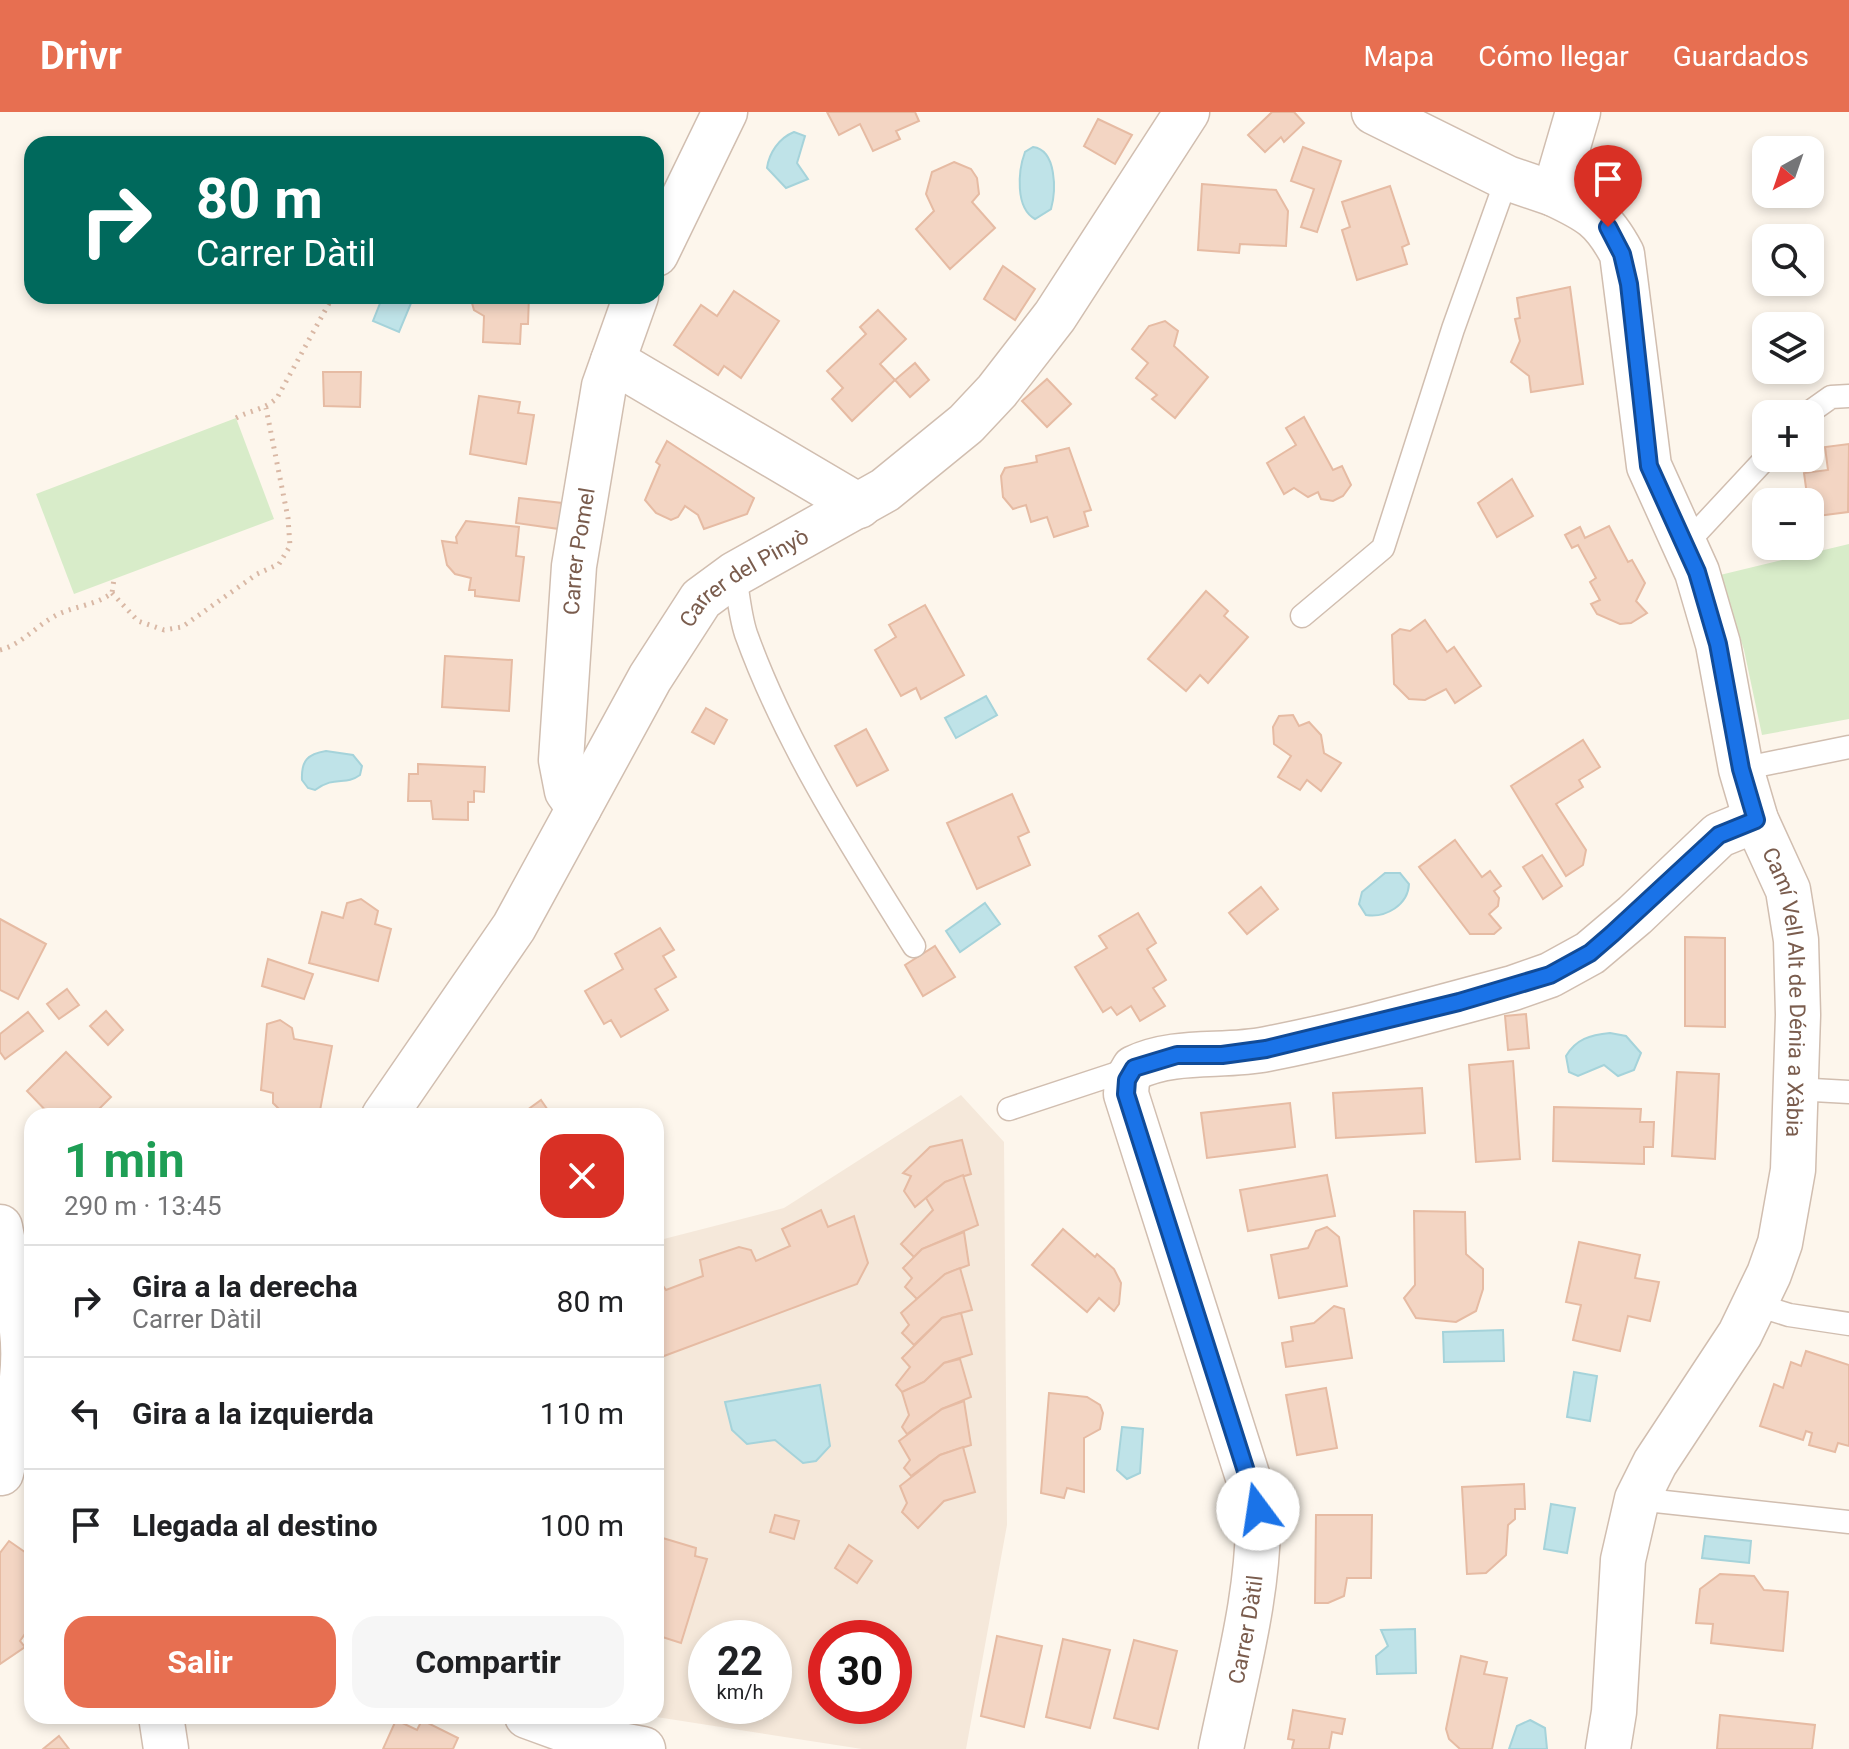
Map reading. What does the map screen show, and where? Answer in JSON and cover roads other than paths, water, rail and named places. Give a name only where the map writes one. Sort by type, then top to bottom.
[{"type":"street","points":[[664,238],[725,112]]},
{"type":"street","name":"Carrer del Pinyò","points":[[390,1108],[514,927],[687,617],[701,599],[735,574],[859,506],[938,449],[997,391],[1055,316],[1187,112]]},
{"type":"street","points":[[1374,112],[1507,178],[1554,194],[1578,112]]},
{"type":"street","name":"Camí Vell Alt de Dénia a Xàbia","points":[[1554,194],[1594,213],[1608,227],[1622,254],[1649,466],[1685,545],[1718,644],[1741,769],[1756,820],[1781,872],[1792,905],[1797,1000],[1793,1170],[1785,1217],[1769,1274],[1754,1304],[1722,1364],[1655,1463],[1637,1499],[1623,1560],[1614,1712],[1608,1749]]},
{"type":"street","name":"Carrer Pomel","points":[[579,808],[567,791],[561,760],[561,716],[574,566],[604,386],[633,304]]},
{"type":"street","points":[[613,361],[859,506]]},
{"type":"street","points":[[1134,1068],[1177,1055],[1222,1055],[1266,1049],[1499,992],[1550,975],[1590,953],[1719,835],[1756,820]]},
{"type":"street","name":"Carrer Dàtil","points":[[1134,1068],[1127,1080],[1126,1094],[1258,1509],[1259,1538],[1250,1604],[1221,1749]]},
{"type":"street","points":[[0,1227],[13,1276],[24,1359],[22,1393],[1,1473]]},
{"type":"street","points":[[162,1724],[166,1749]]},
{"type":"street","points":[[549,1724],[590,1739],[643,1749]]},
{"type":"lane","points":[[1302,616],[1383,548],[1453,329],[1507,178]]},
{"type":"lane","points":[[1824,402],[1831,397],[1849,396]]},
{"type":"lane","points":[[1685,545],[1753,472]]},
{"type":"lane","points":[[735,574],[745,632],[792,737],[845,835],[914,946]]},
{"type":"lane","points":[[1741,769],[1849,747]]},
{"type":"lane","points":[[1009,1109],[1134,1068]]},
{"type":"lane","points":[[1795,1089],[1849,1092]]},
{"type":"lane","points":[[1754,1304],[1789,1315],[1849,1324]]},
{"type":"lane","points":[[1637,1499],[1849,1522]]},
{"type":"water","points":[[794,132],[805,136],[797,163],[808,179],[786,188],[767,168],[776,147]]},
{"type":"water","points":[[1033,147],[1047,155],[1054,182],[1051,209],[1035,219],[1024,207],[1020,188],[1025,152]]},
{"type":"water","points":[[380,304],[411,304],[399,332],[373,321]]},
{"type":"water","points":[[986,696],[997,715],[956,738],[945,718]]},
{"type":"water","points":[[326,751],[353,755],[362,766],[360,775],[328,783],[315,790],[308,788],[302,780],[304,763],[310,756]]},
{"type":"water","points":[[1385,873],[1400,873],[1409,884],[1405,898],[1388,912],[1366,915],[1359,904],[1362,892]]},
{"type":"water","points":[[985,903],[1000,924],[960,952],[946,931]]},
{"type":"water","points":[[1610,1033],[1626,1036],[1641,1053],[1634,1070],[1618,1076],[1604,1065],[1578,1076],[1569,1072],[1566,1056],[1574,1046],[1590,1037]]},
{"type":"water","points":[[1503,1330],[1504,1361],[1444,1362],[1443,1332]]},
{"type":"water","points":[[1574,1372],[1597,1376],[1590,1421],[1567,1417]]},
{"type":"water","points":[[820,1385],[830,1446],[816,1461],[803,1463],[775,1440],[747,1444],[732,1430],[725,1402]]},
{"type":"water","points":[[1122,1427],[1143,1429],[1140,1473],[1127,1479],[1117,1470]]},
{"type":"water","points":[[1551,1504],[1575,1508],[1567,1553],[1544,1549]]},
{"type":"water","points":[[1705,1536],[1751,1541],[1749,1563],[1702,1558]]},
{"type":"water","points":[[1415,1629],[1416,1673],[1377,1674],[1376,1656],[1388,1646],[1381,1630]]},
{"type":"water","points":[[1530,1720],[1545,1728],[1547,1749],[1509,1749],[1517,1726]]}]
